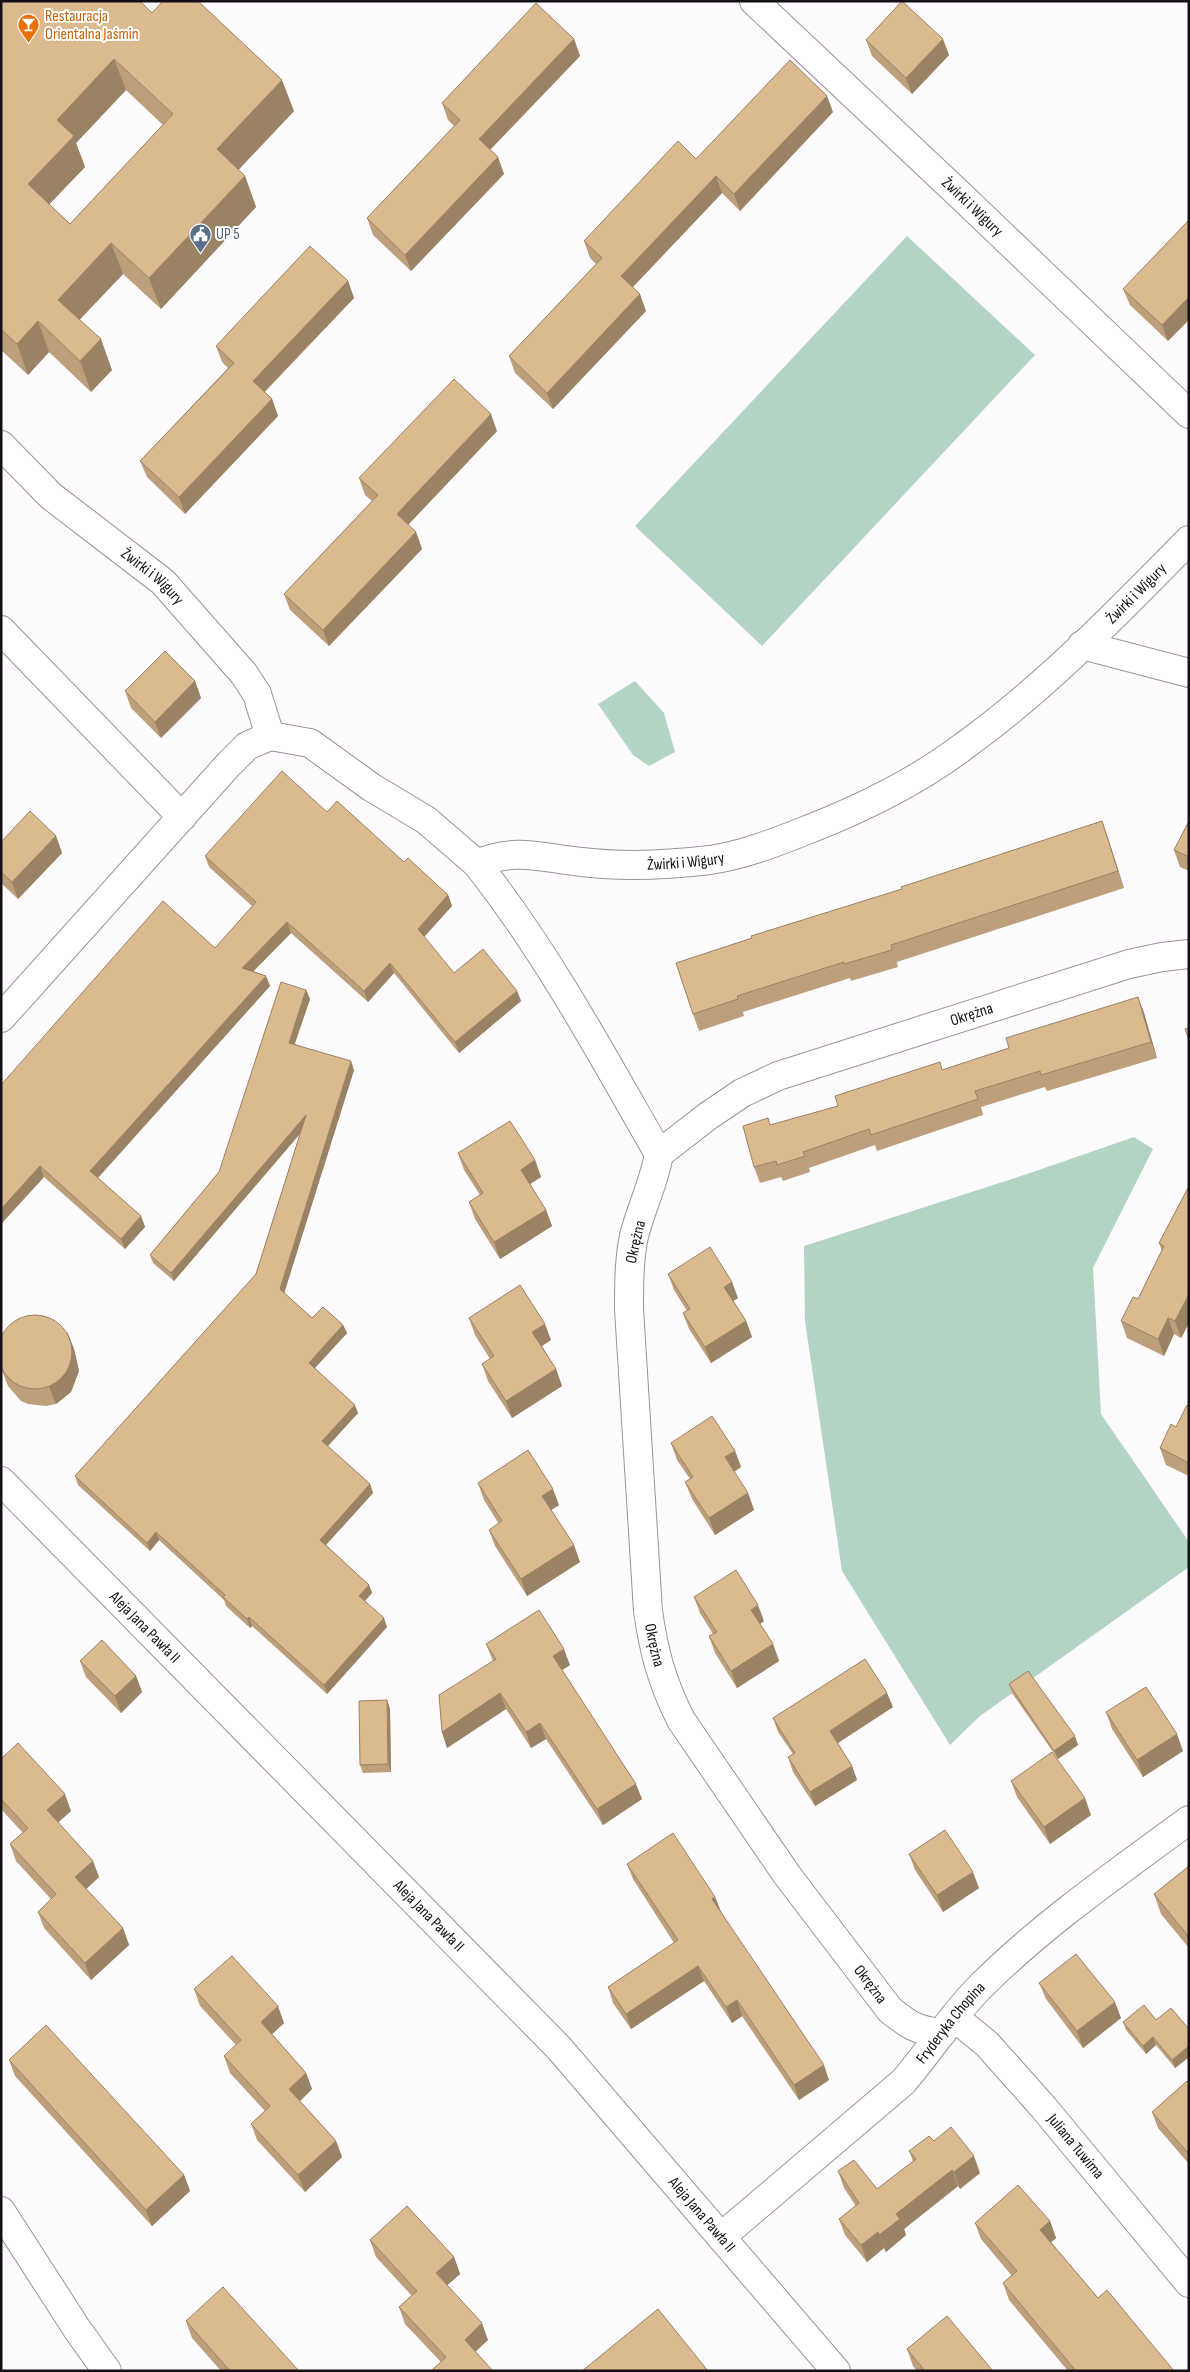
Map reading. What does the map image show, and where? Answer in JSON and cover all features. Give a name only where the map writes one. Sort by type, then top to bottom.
[{"type":"street","name":"Żwirki i Wigury","points":[[754,1],[981,214],[1189,414]]},
{"type":"street","name":"Żwirki i Wigury","points":[[1,445],[51,496],[163,582],[244,674],[258,694],[270,736]]},
{"type":"street","name":"Żwirki i Wigury","points":[[477,864],[495,856],[514,854],[582,862],[632,865],[700,860],[770,845],[842,816],[934,766],[1006,714],[1082,645],[1189,540]]},
{"type":"street","points":[[1,630],[182,817]]},
{"type":"street","points":[[1082,645],[1189,673]]},
{"type":"street","points":[[1,1018],[228,764],[247,746],[270,736],[310,743],[372,787],[426,820],[477,864],[520,921],[568,996],[658,1154]]},
{"type":"street","name":"Okrężna","points":[[948,2025],[923,2031],[909,2026],[890,2010],[787,1875],[681,1720],[667,1692],[654,1652],[643,1556],[629,1309],[629,1269],[634,1235],[654,1177],[658,1154],[742,1093],[778,1076],[1129,964],[1162,956],[1189,954]]},
{"type":"street","name":"Aleja Jana Pawła II","points":[[1,1481],[559,2048],[836,2371]]},
{"type":"street","name":"Fryderyka Chopina","points":[[722,2237],[903,2082],[979,1988],[1013,1956],[1076,1903],[1189,1820]]},
{"type":"street","name":"Juliana Tuwima","points":[[948,2025],[986,2044],[1038,2101],[1189,2283]]},
{"type":"street","points":[[1,2211],[77,2329],[107,2371]]},
{"type":"green space","points":[[907,236],[1035,355],[762,646],[635,526]]},
{"type":"green space","points":[[635,681],[664,713],[675,752],[649,766],[633,755],[598,704]]},
{"type":"green space","points":[[1134,1137],[1153,1149],[1093,1268],[1101,1414],[1189,1542],[1189,1567],[980,1716],[950,1745],[842,1571],[805,1321],[804,1246],[1030,1173]]},
{"type":"building","points":[[1,1],[140,1],[152,13],[163,1],[198,1],[282,80],[217,149],[245,176],[149,278],[111,243],[58,300],[101,339],[80,361],[38,321],[17,344],[1,329]],"holes":[[[114,59],[173,114],[70,224],[28,184],[74,136],[57,120]]]},
{"type":"building","points":[[902,1],[943,39],[906,78],[866,40]]},
{"type":"building","points":[[536,3],[574,39],[479,139],[498,157],[405,255],[367,218],[460,120],[442,103]]},
{"type":"building","points":[[790,60],[827,96],[734,194],[716,176],[621,276],[640,294],[547,393],[509,356],[602,258],[584,241],[678,141],[696,159]]},
{"type":"building","points":[[1189,220],[1189,297],[1162,325],[1123,289]]},
{"type":"building","points":[[310,246],[348,281],[253,381],[272,399],[179,497],[140,461],[234,363],[216,346]]},
{"type":"building","points":[[454,379],[491,414],[397,514],[416,532],[323,630],[284,594],[378,495],[359,478]]},
{"type":"building","points":[[165,651],[195,681],[155,722],[125,691]]},
{"type":"building","points":[[282,771],[327,812],[337,801],[404,862],[408,858],[448,895],[418,929],[454,973],[483,949],[517,991],[455,1042],[390,963],[364,991],[287,922],[242,968],[266,976],[90,1171],[141,1216],[121,1239],[40,1166],[1,1209],[1,1085],[163,901],[215,948],[256,902],[205,856]]},
{"type":"building","points":[[30,811],[56,836],[12,882],[1,872],[1,842]]},
{"type":"building","points":[[1102,821],[1118,871],[891,945],[892,950],[844,964],[844,962],[737,996],[738,999],[693,1014],[676,963],[752,938],[751,936],[902,889],[901,887]]},
{"type":"building","points":[[1189,821],[1189,857],[1174,850]]},
{"type":"building","points":[[281,982],[306,990],[289,1043],[351,1061],[280,1289],[312,1318],[323,1307],[343,1325],[309,1363],[355,1405],[322,1441],[370,1484],[320,1540],[369,1585],[359,1596],[384,1618],[324,1685],[249,1617],[247,1619],[223,1597],[225,1595],[156,1532],[147,1543],[75,1476],[256,1274],[306,1115],[171,1273],[150,1255],[219,1172]]},
{"type":"building","points":[[1138,997],[1151,1042],[1041,1075],[1040,1071],[975,1091],[978,1099],[871,1135],[869,1129],[803,1152],[805,1156],[777,1165],[776,1161],[754,1167],[743,1126],[768,1118],[770,1125],[838,1106],[835,1096],[940,1062],[942,1070],[1009,1048],[1006,1038]]},
{"type":"building","points":[[1189,1028],[1189,1040],[1185,1029]]},
{"type":"building","points":[[510,1121],[535,1160],[521,1170],[546,1210],[494,1242],[469,1202],[483,1193],[458,1153]]},
{"type":"building","points":[[1189,1186],[1189,1294],[1175,1321],[1168,1318],[1158,1339],[1121,1321],[1133,1297],[1138,1299],[1164,1246],[1159,1243]]},
{"type":"building","points":[[710,1247],[732,1282],[724,1287],[746,1321],[705,1347],[683,1313],[690,1309],[668,1274]]},
{"type":"building","points":[[520,1285],[545,1324],[532,1332],[556,1369],[506,1401],[482,1364],[494,1356],[469,1318]]},
{"type":"building","points":[[35,1315],[56,1321],[66,1331],[72,1352],[66,1373],[56,1383],[35,1389],[14,1383],[4,1373],[-2,1352],[4,1331],[14,1321]]},
{"type":"building","points":[[1187,1405],[1189,1406],[1189,1463],[1160,1448],[1171,1424],[1176,1427]]},
{"type":"building","points":[[712,1416],[735,1451],[725,1457],[748,1493],[709,1518],[685,1482],[693,1477],[671,1443]]},
{"type":"building","points":[[528,1450],[553,1489],[542,1496],[574,1545],[521,1579],[489,1530],[502,1521],[478,1483]]},
{"type":"building","points":[[736,1570],[758,1605],[751,1610],[773,1644],[731,1671],[709,1636],[717,1632],[694,1597]]},
{"type":"building","points":[[539,1610],[564,1649],[553,1656],[636,1784],[597,1809],[540,1723],[526,1732],[500,1693],[442,1732],[439,1695],[496,1659],[486,1644]]},
{"type":"building","points":[[102,1640],[136,1676],[115,1696],[80,1661]]},
{"type":"building","points":[[865,1659],[887,1693],[830,1731],[852,1766],[810,1792],[788,1757],[795,1753],[773,1718]]},
{"type":"building","points":[[1028,1671],[1075,1736],[1054,1751],[1009,1684]]},
{"type":"building","points":[[1146,1687],[1177,1734],[1137,1760],[1106,1712]]},
{"type":"building","points":[[387,1700],[388,1764],[360,1765],[359,1701]]},
{"type":"building","points":[[18,1743],[65,1794],[47,1810],[93,1861],[75,1877],[123,1928],[85,1963],[38,1912],[56,1894],[10,1844],[28,1828],[1,1799],[1,1759]]},
{"type":"building","points":[[1052,1752],[1085,1798],[1044,1827],[1011,1781]]},
{"type":"building","points":[[945,1830],[973,1872],[937,1895],[909,1854]]},
{"type":"building","points":[[673,1833],[715,1897],[712,1899],[824,2065],[794,2085],[737,2000],[726,2007],[698,1966],[626,2014],[608,1987],[678,1940],[627,1864]]},
{"type":"building","points":[[1189,1866],[1189,1937],[1154,1894]]},
{"type":"building","points":[[1076,1954],[1115,2002],[1077,2031],[1039,1983]]},
{"type":"building","points":[[232,1956],[278,2006],[261,2022],[306,2073],[289,2089],[336,2141],[298,2175],[251,2124],[270,2106],[224,2056],[241,2040],[194,1989]]},
{"type":"building","points":[[1144,2005],[1156,2020],[1171,2008],[1189,2029],[1189,2046],[1172,2060],[1153,2037],[1143,2046],[1123,2022]]},
{"type":"building","points":[[46,2025],[184,2175],[146,2210],[9,2060]]},
{"type":"building","points":[[1187,2081],[1189,2083],[1189,2154],[1152,2112]]},
{"type":"building","points":[[951,2127],[974,2156],[954,2172],[952,2170],[896,2214],[900,2219],[879,2235],[878,2232],[861,2245],[839,2219],[859,2203],[838,2171],[854,2160],[877,2189],[916,2159],[909,2151],[929,2136],[934,2141]]},
{"type":"building","points":[[1018,2185],[1050,2221],[1040,2230],[1098,2298],[1107,2290],[1174,2371],[1076,2371],[1003,2283],[1017,2271],[975,2223]]},
{"type":"building","points":[[407,2206],[454,2257],[436,2273],[482,2323],[465,2340],[493,2371],[431,2371],[446,2357],[399,2307],[417,2291],[370,2240]]},
{"type":"building","points":[[223,2287],[299,2371],[230,2371],[186,2321]]},
{"type":"building","points":[[658,2309],[708,2371],[582,2371]]},
{"type":"building","points":[[947,2316],[993,2371],[925,2371],[907,2349]]},
{"type":"place","name":"Restauracja Orientalna Jaśmin","points":[[29,44]]},
{"type":"place","name":"UP 5","points":[[200,253]]}]
